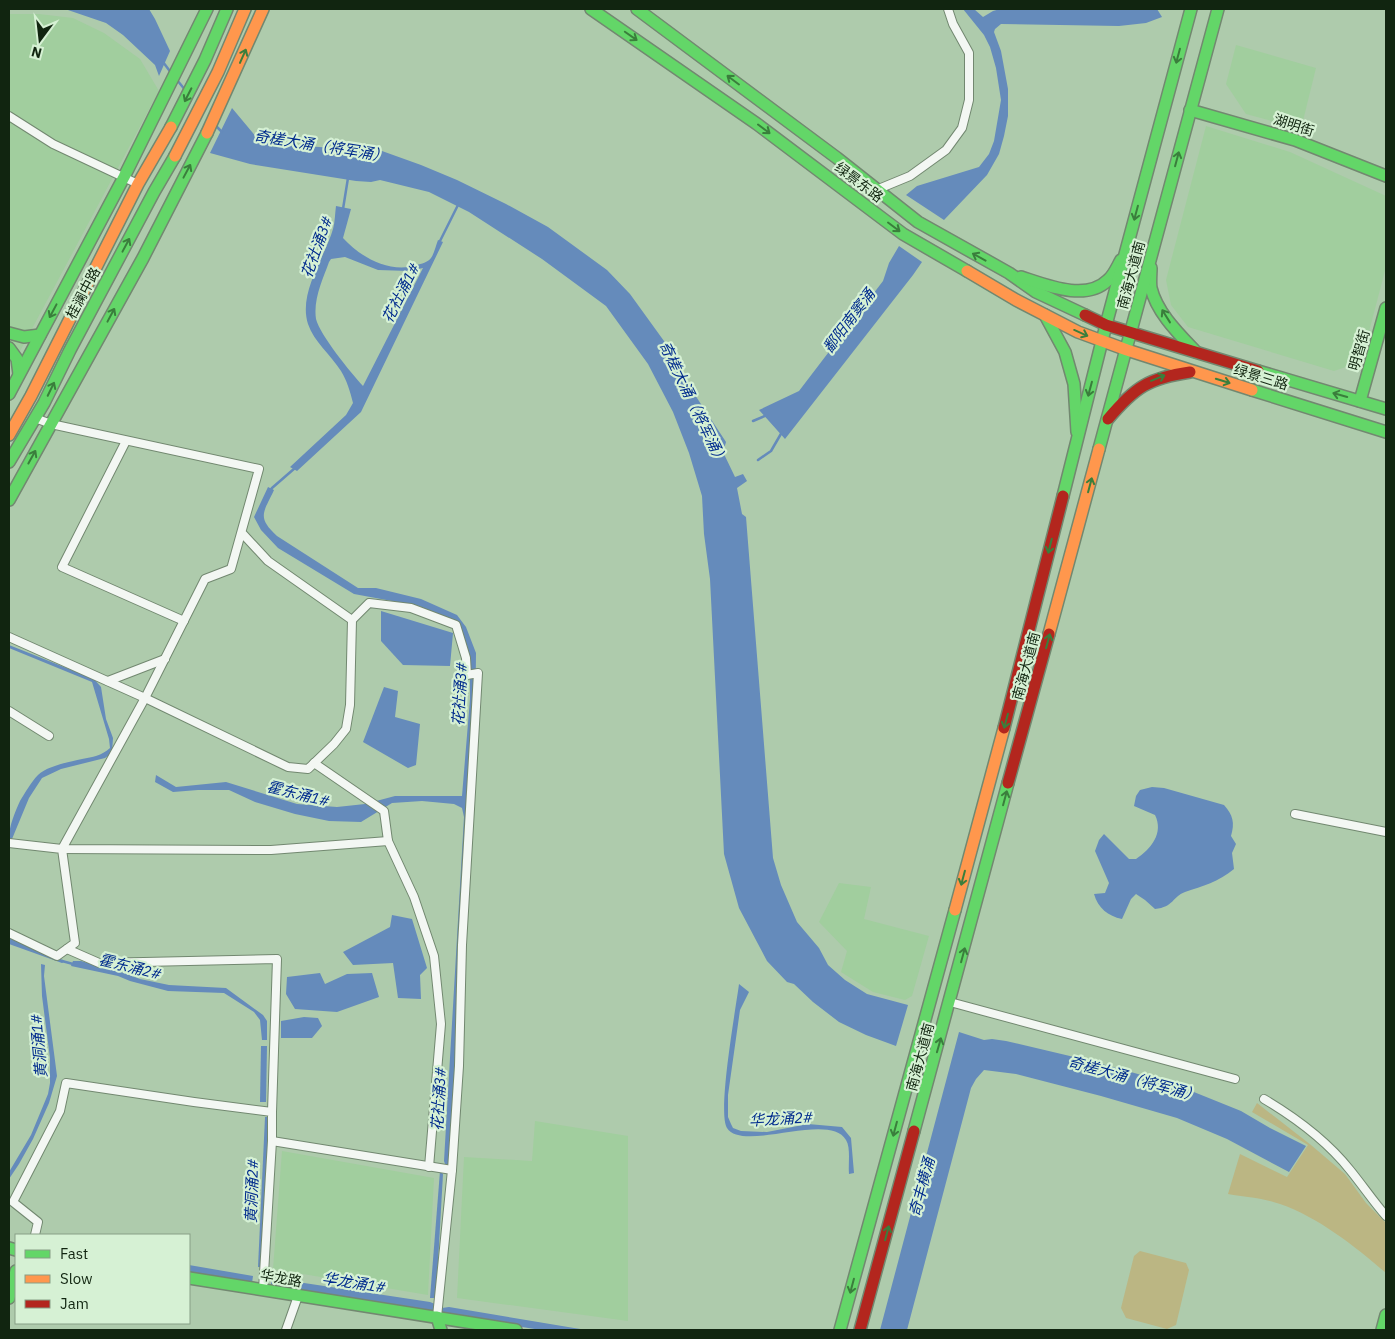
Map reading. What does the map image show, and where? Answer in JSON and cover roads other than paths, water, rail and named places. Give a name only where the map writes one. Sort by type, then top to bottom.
[{"type":"main road","points":[[9,394],[124,178],[207,9]]},
{"type":"main road","name":"桂澜中路","points":[[9,435],[31,396],[138,184],[170,129],[205,60],[227,9]]},
{"type":"main road","name":"桂澜中路","points":[[9,462],[35,418],[149,200],[185,139],[218,72],[245,9]]},
{"type":"main road","points":[[9,500],[103,330],[198,151],[223,100],[263,9]]},
{"type":"main road","name":"绿景东路","points":[[591,9],[757,124],[903,234],[1016,300],[1102,342],[1127,350]]},
{"type":"main road","name":"南海大道南","points":[[840,1330],[1006,722],[1106,324],[1191,9]]},
{"type":"main road","name":"南海大道南","points":[[860,1330],[1218,9]]},
{"type":"main road","name":"绿景东路","points":[[641,10],[918,222],[1009,273],[1036,292],[1106,324],[1132,332]]},
{"type":"main road","name":"湖明街","points":[[1190,110],[1295,140],[1386,176]]},
{"type":"main road","points":[[68,281],[100,248],[116,227]]},
{"type":"main road","points":[[1009,273],[1057,288],[1086,291],[1106,282],[1125,254]]},
{"type":"main road","points":[[1151,257],[1151,286],[1158,304],[1172,327],[1197,353]]},
{"type":"main road","name":"明智街","points":[[1360,401],[1386,308]]},
{"type":"main road","points":[[1045,315],[1065,352],[1074,384],[1077,439]]},
{"type":"main road","name":"绿景三路","points":[[1132,332],[1386,410]]},
{"type":"main road","points":[[9,333],[24,337],[40,334]]},
{"type":"main road","points":[[9,348],[15,353],[19,362],[19,374]]},
{"type":"main road","name":"绿景三路","points":[[1127,350],[1386,432]]},
{"type":"main road","points":[[1108,419],[1127,396],[1145,383],[1166,374],[1193,371]]},
{"type":"main road","points":[[9,1298],[15,1275]]},
{"type":"main road","name":"华龙路","points":[[190,1278],[433,1318],[437,1317],[459,1326],[516,1330]]},
{"type":"main road","points":[[1382,1330],[1386,1316]]},
{"type":"main road","points":[[437,1317],[441,1330]]},
{"type":"street","points":[[876,190],[910,176],[946,150],[962,128],[969,100],[969,53],[953,24],[948,9]]},
{"type":"street","points":[[9,116],[53,144],[138,184]]},
{"type":"street","points":[[9,933],[57,956],[75,943],[62,849],[146,698],[206,580],[231,569],[260,469],[51,424],[35,418]]},
{"type":"street","points":[[126,441],[62,567],[184,621]]},
{"type":"street","points":[[242,534],[268,561],[352,620]]},
{"type":"street","points":[[9,637],[146,698],[288,767],[308,769],[346,729],[350,705],[352,620],[368,602],[411,608],[456,625],[466,658],[467,674],[473,674],[476,732],[462,945],[459,1066],[446,1169],[437,1317]]},
{"type":"street","points":[[108,682],[165,659]]},
{"type":"street","points":[[9,711],[49,736]]},
{"type":"street","points":[[314,763],[384,811],[388,841],[414,897],[434,956],[440,1024],[429,1167]]},
{"type":"street","points":[[1295,814],[1386,832]]},
{"type":"street","points":[[11,843],[62,849],[271,850],[388,841]]},
{"type":"street","points":[[67,949],[99,963],[277,959],[272,1141],[263,1290]]},
{"type":"street","points":[[950,1002],[1235,1079]]},
{"type":"street","points":[[35,1234],[38,1222],[13,1202],[60,1111],[66,1083],[272,1112]]},
{"type":"street","points":[[1264,1099],[1285,1111],[1323,1141],[1350,1170],[1371,1200],[1386,1216]]},
{"type":"street","points":[[272,1141],[446,1169]]},
{"type":"street","points":[[286,1330],[298,1296]]},
{"type":"water","points":[[65,9],[149,9],[170,51],[159,76],[155,65],[123,35],[106,23]]},
{"type":"water","points":[[963,9],[974,9],[983,17],[1000,9],[1157,9],[1162,17],[1146,23],[1119,26],[1001,24],[995,29],[994,32],[1001,51],[1008,89],[1008,116],[1004,136],[999,154],[987,175],[944,220],[906,195],[917,186],[979,167],[989,154],[994,141],[1001,100],[996,68],[990,47],[984,35]]},
{"type":"water","points":[[232,108],[257,138],[272,144],[382,151],[457,180],[548,227],[607,270],[630,294],[677,359],[695,395],[726,442],[723,452],[735,477],[743,474],[747,481],[737,488],[742,514],[746,517],[773,858],[781,885],[797,922],[819,948],[828,965],[845,980],[867,994],[908,1005],[896,1046],[866,1035],[839,1022],[794,984],[787,982],[767,961],[739,908],[724,854],[710,579],[704,534],[702,496],[689,453],[673,412],[648,364],[606,306],[542,259],[469,212],[429,192],[380,180],[371,182],[356,181],[250,164],[210,153]]},
{"type":"water","points":[[336,206],[351,209],[343,238],[358,252],[376,262],[396,267],[407,267],[424,263],[432,256],[438,240],[443,242],[361,412],[297,471],[290,467],[346,415],[353,403],[343,375],[314,337],[308,324],[306,312],[309,288],[333,229]],"holes":[[[345,257],[378,270],[409,271],[423,268],[363,386],[323,334],[316,319],[316,304],[321,282],[331,259]]]},
{"type":"water","points":[[899,246],[922,262],[785,439],[759,410],[799,391],[883,281],[889,263]]},
{"type":"water","points":[[268,487],[274,490],[265,509],[264,519],[277,536],[358,588],[376,588],[421,599],[457,615],[466,627],[476,653],[475,737],[449,1164],[445,1164],[444,1161],[464,817],[462,808],[454,804],[422,801],[392,803],[361,822],[329,821],[295,814],[255,802],[229,790],[173,792],[155,782],[156,775],[176,787],[226,782],[297,804],[337,807],[365,804],[395,796],[462,796],[470,699],[470,659],[461,631],[443,616],[419,606],[354,594],[278,548],[261,530],[254,517]]},
{"type":"water","points":[[381,611],[453,633],[450,666],[403,665],[381,641]]},
{"type":"water","points":[[9,645],[94,679],[101,687],[106,719],[113,738],[112,753],[105,758],[61,769],[42,778],[29,798],[12,839],[9,838],[9,833],[16,810],[26,791],[38,775],[52,767],[97,756],[110,748],[92,682],[9,648]]},
{"type":"water","points":[[384,687],[398,691],[395,717],[420,724],[416,765],[408,768],[363,742]]},
{"type":"water","points":[[1152,787],[1164,788],[1224,805],[1232,819],[1231,836],[1236,844],[1232,853],[1234,869],[1204,886],[1181,894],[1161,908],[1155,909],[1136,894],[1131,899],[1122,919],[1104,911],[1094,894],[1105,893],[1109,883],[1095,851],[1099,840],[1104,834],[1129,859],[1136,859],[1147,850],[1157,834],[1158,828],[1155,815],[1134,806],[1136,796],[1140,790]]},
{"type":"water","points":[[392,915],[412,919],[427,968],[420,975],[421,999],[398,998],[393,963],[353,965],[343,952],[390,927]]},
{"type":"water","points":[[9,938],[64,962],[62,963],[9,944]]},
{"type":"water","points":[[73,961],[81,961],[140,979],[169,985],[226,988],[263,1015],[267,1021],[267,1040],[262,1040],[260,1020],[254,1012],[224,993],[168,991],[118,976],[71,966]]},
{"type":"water","points":[[41,964],[45,965],[44,976],[57,1076],[49,1103],[33,1139],[9,1179],[9,1172],[31,1135],[48,1094],[50,1083],[50,1058],[42,996]]},
{"type":"water","points":[[320,973],[325,984],[347,974],[372,973],[379,997],[337,1012],[295,1009],[286,994],[287,977]]},
{"type":"water","points":[[739,984],[749,992],[740,1010],[728,1095],[728,1117],[733,1128],[741,1131],[767,1132],[808,1124],[842,1127],[851,1138],[854,1173],[849,1174],[848,1143],[837,1132],[822,1129],[750,1136],[736,1135],[727,1128],[724,1102]]},
{"type":"water","points":[[304,1017],[318,1018],[322,1026],[312,1038],[281,1038],[281,1021]]},
{"type":"water","name":"奇丰横涌","points":[[959,1032],[984,1040],[1006,1041],[1091,1061],[1174,1084],[1241,1111],[1306,1146],[1289,1172],[1227,1139],[1177,1118],[1016,1074],[984,1070],[971,1088],[907,1330],[880,1330]]},
{"type":"water","points":[[261,1046],[267,1046],[266,1102],[260,1102]]},
{"type":"water","points":[[265,1117],[270,1117],[262,1267],[258,1267]]},
{"type":"water","points":[[440,1171],[443,1174],[436,1298],[430,1298]]},
{"type":"water","points":[[190,1265],[253,1276],[252,1283],[190,1273]]},
{"type":"water","points":[[271,1278],[430,1302],[435,1304],[434,1312],[271,1286]]},
{"type":"water","points":[[449,1307],[587,1330],[541,1330],[441,1313],[442,1308]]},
{"type":"waterway","name":"奇槎大涌（将军涌）","points":[[163,62],[172,74]]},
{"type":"waterway","name":"奇槎大涌（将军涌）","points":[[177,80],[186,91]]},
{"type":"waterway","name":"奇槎大涌（将军涌）","points":[[214,124],[222,132]]},
{"type":"waterway","name":"花社涌3#","points":[[343,209],[348,178]]},
{"type":"waterway","name":"花社涌1#","points":[[439,243],[459,203]]},
{"type":"waterway","name":"鄱阳南窦涌","points":[[753,421],[767,415]]},
{"type":"waterway","name":"鄱阳南窦涌","points":[[758,460],[771,451],[782,432]]},
{"type":"waterway","name":"花社涌3#","points":[[270,491],[295,468]]},
{"type":"waterway","name":"霍东涌2#","points":[[62,961],[73,964]]},
{"type":"water label","name":"霍东涌1#","points":[[298,794]]},
{"type":"water label","name":"黄洞涌1#","points":[[39,1046]]},
{"type":"water label","name":"华龙涌2#","points":[[781,1119]]},
{"type":"water label","name":"黄洞涌2#","points":[[252,1191]]},
{"type":"water label","name":"华龙涌1#","points":[[354,1283]]}]
